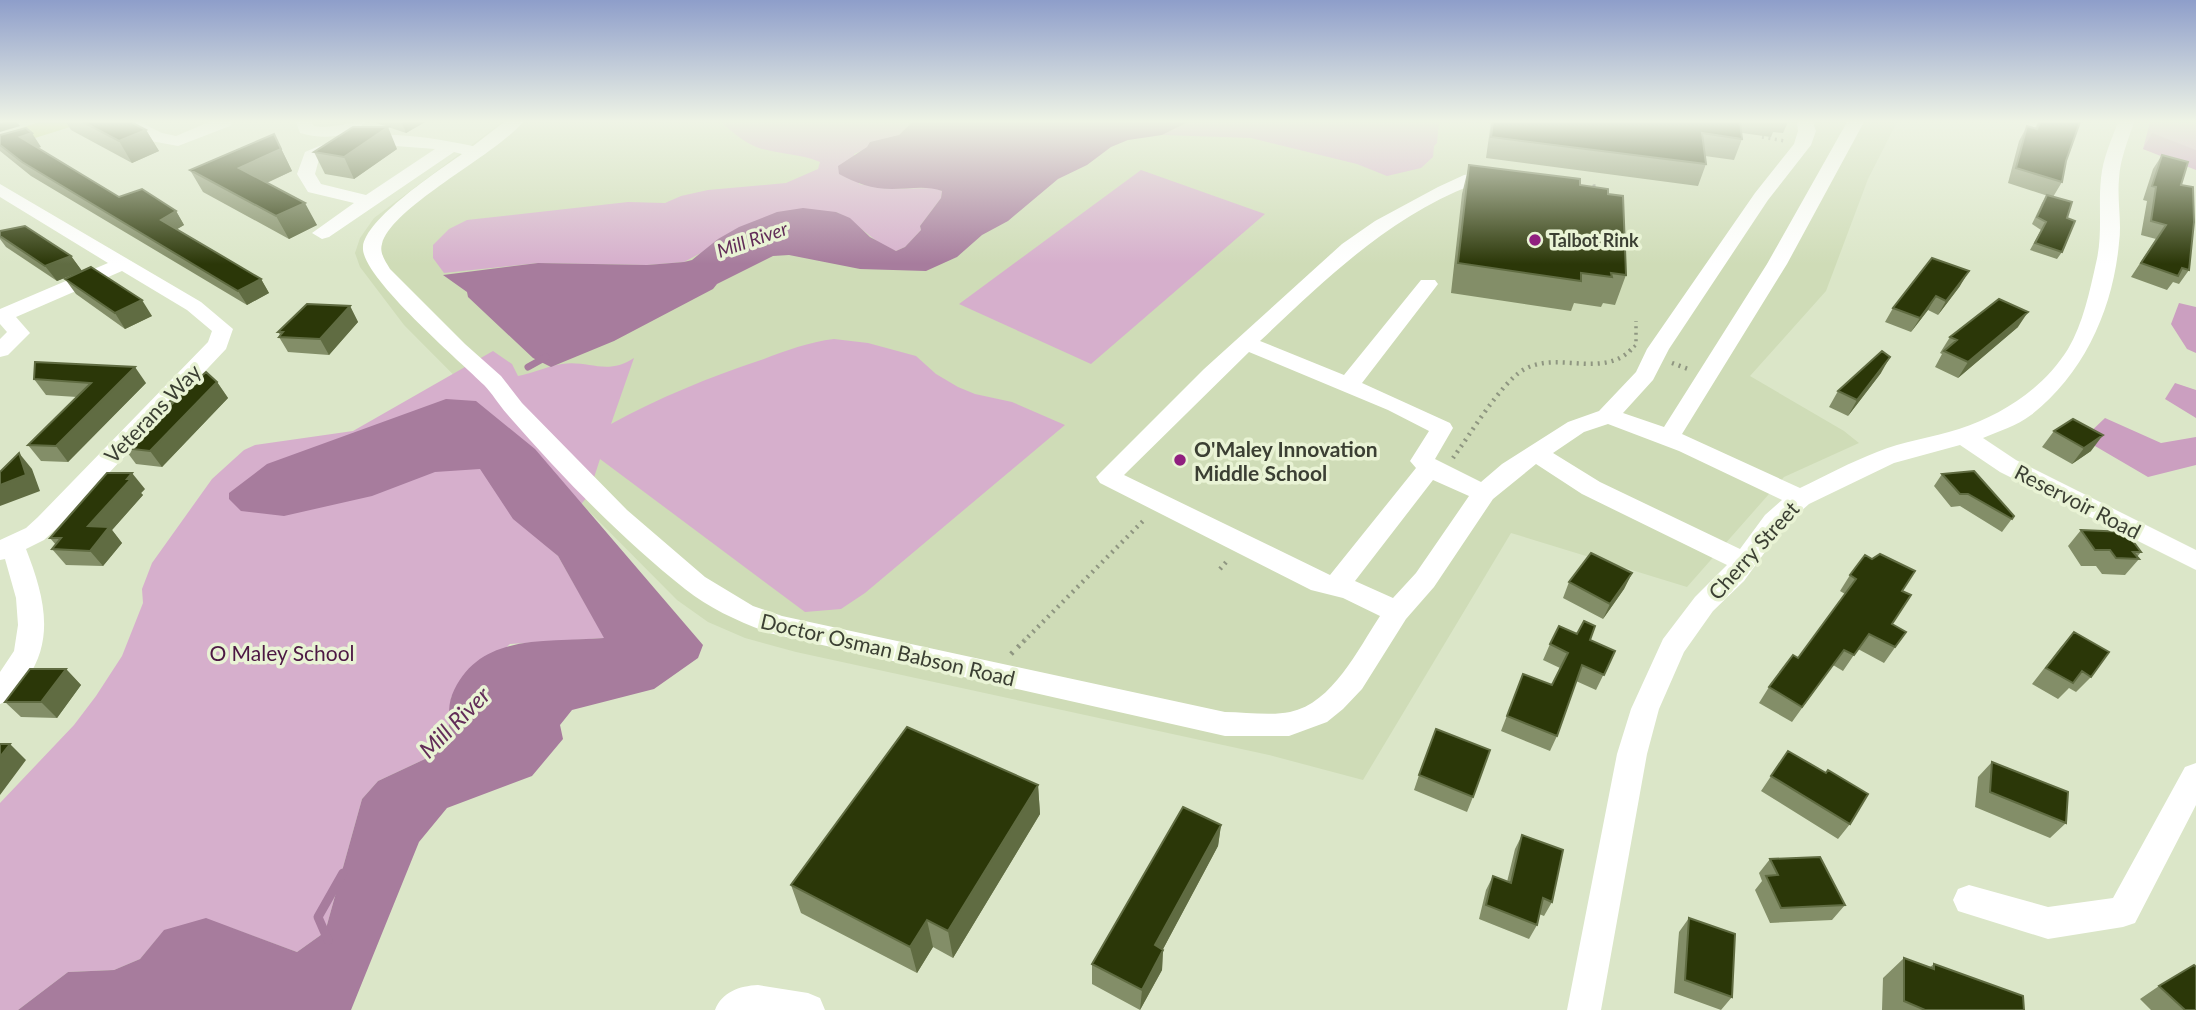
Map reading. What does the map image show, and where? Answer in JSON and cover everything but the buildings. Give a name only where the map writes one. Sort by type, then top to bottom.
[{"type":"street","points":[[307,169],[306,174],[314,188],[368,201]]},
{"type":"street","points":[[322,233],[368,201],[426,169]]},
{"type":"street","name":"Doctor Osman Babson Road","points":[[441,169],[381,228],[372,244],[373,258],[383,273],[457,349],[493,381],[514,408],[618,516],[696,584],[744,613],[779,626],[998,676],[1226,724],[1289,724],[1317,714],[1352,681],[1397,611],[1425,580],[1485,493],[1510,470],[1536,453],[1576,428],[1606,416]]},
{"type":"street","points":[[1783,169],[1761,197],[1658,349],[1645,375],[1606,416],[1669,438],[1800,498]]},
{"type":"street","points":[[1669,438],[1777,264],[1830,169]]},
{"type":"street","name":"Cherry Street","points":[[1584,1010],[1632,754],[1645,709],[1673,648],[1704,604],[1744,562],[1774,521],[1800,498],[1886,457],[1964,436],[2002,422],[2022,410],[2077,352],[2087,331],[2108,253],[2112,169]]},
{"type":"street","points":[[1397,611],[1349,589],[1320,583],[1108,477],[1246,342],[1349,248],[1382,225],[1470,179],[1514,176]]},
{"type":"street","name":"Veterans Way","points":[[0,189],[207,315],[223,329],[218,344],[47,523],[6,549],[23,577],[31,621],[29,649],[21,665],[0,692]]},
{"type":"street","points":[[0,215],[19,202]]},
{"type":"street","points":[[0,349],[19,333],[3,315],[124,263]]},
{"type":"street","points":[[1348,385],[1428,284]]},
{"type":"street","points":[[1246,342],[1396,405],[1442,428],[1422,461],[1485,493]]},
{"type":"street","name":"Reservoir Road","points":[[1964,436],[2008,466],[2196,561]]},
{"type":"street","points":[[1536,453],[1591,488],[1744,562]]},
{"type":"street","points":[[1336,586],[1438,467]]},
{"type":"street","points":[[1969,900],[2048,923],[2123,912],[2196,776]]},
{"type":"street","points":[[732,1010],[736,1006],[757,1002],[808,1010]]},
{"type":"path","points":[[1591,190],[1590,196],[1594,196],[1594,186],[1597,186]]},
{"type":"path","points":[[1438,467],[1517,373],[1548,361],[1597,365],[1622,360],[1636,345],[1636,321]]},
{"type":"path","points":[[998,676],[1007,658],[1146,518]]},
{"type":"path","points":[[1220,569],[1228,560]]},
{"type":"shaded area","name":"O'Maley Innovation Middle School","points":[[439,169],[1873,169],[1826,291],[1750,376],[1844,431],[1859,443],[1784,477],[1687,587],[1511,533],[1363,780],[1269,755],[796,652],[745,638],[708,622],[677,600],[404,325],[360,267],[355,253],[360,238],[374,218]]},
{"type":"shaded area","points":[[2179,303],[2196,307],[2196,353],[2187,349],[2171,324]]},
{"type":"shaded area","points":[[2175,383],[2196,390],[2196,418],[2165,399]]},
{"type":"shaded area","points":[[2105,418],[2161,443],[2196,437],[2196,465],[2148,477],[2083,439]]},
{"type":"green space","points":[[818,169],[857,169],[859,184],[888,189],[934,188],[942,191],[941,198],[920,226],[921,230],[905,247],[896,251],[836,212],[718,239],[712,247],[684,262],[647,265],[538,263],[444,273],[433,258],[433,245],[449,229],[467,220],[628,202],[665,203],[708,190],[786,183]]},
{"type":"green space","points":[[1370,169],[1416,169],[1387,176]]},
{"type":"green space","points":[[1141,170],[1265,214],[1091,364],[959,304]]},
{"type":"green space","name":"O Maley School","points":[[834,339],[868,343],[916,356],[936,374],[958,387],[975,394],[1012,402],[1065,425],[865,593],[841,609],[805,612],[600,459],[588,496],[552,539],[549,548],[558,556],[605,638],[510,644],[451,697],[449,738],[425,759],[378,781],[362,799],[325,932],[297,952],[229,927],[161,934],[140,959],[114,970],[68,972],[18,1010],[0,1010],[0,803],[74,725],[96,696],[122,656],[143,603],[142,589],[152,563],[212,479],[244,450],[255,445],[353,431],[493,351],[512,364],[518,376],[562,364],[606,367],[634,358],[611,424],[666,397],[723,374],[797,347]]},
{"type":"water","points":[[838,169],[1078,169],[1058,179],[1008,221],[982,235],[957,257],[926,271],[860,269],[789,255],[773,256],[614,341],[551,367],[533,358],[468,297],[467,292],[443,275],[538,263],[647,265],[684,262],[692,260],[718,239],[739,227],[777,212],[803,208],[836,212],[850,218],[870,237],[896,251],[905,247],[921,230],[920,226],[941,198],[942,191],[936,189],[871,187],[839,174]]},
{"type":"water","points":[[446,399],[476,401],[535,449],[703,645],[698,658],[654,689],[572,710],[560,725],[563,739],[532,776],[447,808],[419,842],[351,1010],[18,1010],[68,972],[114,970],[140,959],[164,930],[206,918],[297,952],[325,932],[362,799],[378,781],[425,759],[449,739],[450,700],[464,674],[479,660],[497,650],[517,644],[604,638],[558,556],[513,519],[480,469],[435,472],[372,496],[284,516],[241,511],[229,499],[229,493],[267,464]]},
{"type":"waterway","name":"Mill River","points":[[528,367],[546,357]]},
{"type":"waterway","name":"Mill River","points":[[328,940],[318,917],[343,873]]},
{"type":"place","name":"Talbot Rink","points":[[1535,240]]},
{"type":"place","name":"O'Maley Innovation Middle School","points":[[1180,460]]}]
